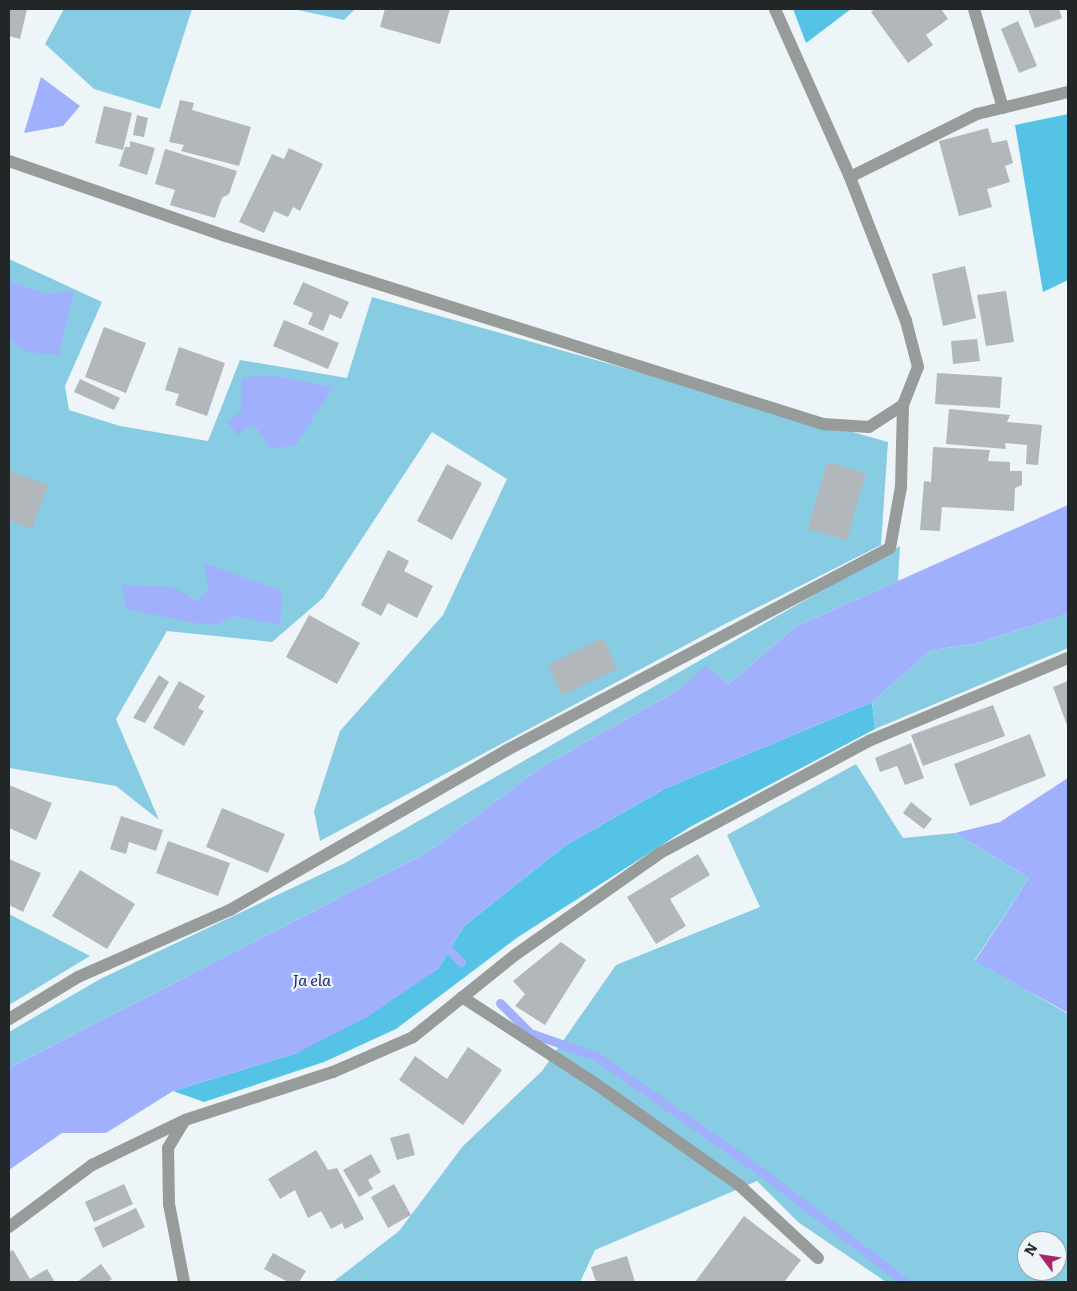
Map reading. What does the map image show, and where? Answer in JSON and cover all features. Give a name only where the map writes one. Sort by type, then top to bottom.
[{"type":"street","points":[[9,1018],[78,977],[230,910],[505,751],[890,548],[901,487],[903,405],[918,368],[906,321],[850,177],[775,9]]},
{"type":"street","points":[[974,9],[1003,108]]},
{"type":"street","points":[[850,177],[977,114],[1068,92]]},
{"type":"street","points":[[9,161],[226,236],[823,424],[868,427],[903,405]]},
{"type":"street","points":[[9,1227],[92,1165],[184,1120],[333,1072],[404,1040],[514,955],[669,848],[871,740],[1068,658]]},
{"type":"street","points":[[462,997],[596,1084],[738,1184],[818,1258]]},
{"type":"street","points":[[184,1120],[168,1148],[169,1204],[184,1282]]},
{"type":"shaded area","points":[[64,9],[192,9],[160,109],[94,89],[45,44]]},
{"type":"shaded area","points":[[293,9],[355,9],[344,20]]},
{"type":"shaded area","points":[[793,9],[851,9],[806,43]]},
{"type":"shaded area","points":[[1068,114],[1068,280],[1043,292],[1015,125]]},
{"type":"shaded area","points":[[9,259],[102,302],[65,386],[69,410],[120,426],[208,441],[240,360],[347,378],[372,297],[888,442],[881,545],[725,624],[320,841],[314,811],[340,731],[443,615],[507,479],[432,432],[323,598],[272,642],[167,631],[116,719],[159,820],[116,786],[9,768]]},
{"type":"shaded area","points":[[900,546],[898,581],[795,627],[729,684],[706,667],[678,690],[540,768],[428,852],[9,1068],[9,1032],[100,979],[345,863]]},
{"type":"shaded area","points":[[1068,614],[1068,648],[875,729],[872,702],[931,650],[974,644]]},
{"type":"shaded area","points":[[872,702],[875,729],[690,827],[518,937],[396,1029],[324,1062],[204,1102],[173,1091],[297,1053],[438,969],[464,926],[566,845],[666,788]]},
{"type":"shaded area","points":[[856,764],[903,838],[955,833],[1029,878],[975,960],[1068,1014],[1068,1282],[886,1282],[798,1222],[757,1181],[595,1250],[580,1282],[333,1282],[399,1231],[463,1146],[542,1071],[616,965],[760,907],[727,835]]},
{"type":"shaded area","points":[[9,914],[90,956],[9,1005]]},
{"type":"water","points":[[41,77],[80,106],[63,126],[24,133]]},
{"type":"water","points":[[9,281],[46,294],[74,291],[59,355],[27,352],[9,339]]},
{"type":"water","points":[[277,376],[333,387],[296,445],[271,449],[254,424],[238,435],[227,422],[241,411],[241,377]]},
{"type":"water","name":"Ja ela","points":[[1068,505],[1068,614],[974,644],[931,650],[872,702],[666,788],[566,845],[464,926],[438,969],[367,1017],[297,1053],[173,1091],[106,1133],[62,1133],[9,1170],[9,1068],[428,852],[540,768],[678,690],[706,666],[729,684],[795,627]]},
{"type":"water","points":[[204,563],[282,591],[280,625],[232,616],[217,625],[194,623],[126,609],[122,585],[173,587],[197,601],[208,591]]},
{"type":"water","points":[[1068,778],[1068,1013],[975,961],[1029,878],[955,833],[1000,822]]},
{"type":"building","points":[[9,9],[27,9],[20,39],[9,36]]},
{"type":"building","points":[[385,9],[450,9],[440,44],[380,27]]},
{"type":"building","points":[[875,9],[941,9],[948,19],[926,35],[933,45],[908,63],[871,12]]},
{"type":"building","points":[[1028,9],[1059,9],[1062,18],[1035,28]]},
{"type":"building","points":[[1018,21],[1037,66],[1019,73],[1001,29]]},
{"type":"building","points":[[180,100],[194,103],[192,110],[251,127],[239,166],[181,151],[184,145],[169,142]]},
{"type":"building","points":[[104,106],[132,113],[123,150],[95,143]]},
{"type":"building","points":[[137,115],[148,118],[144,137],[133,135]]},
{"type":"building","points":[[988,128],[992,143],[1007,140],[1013,163],[1005,166],[1010,182],[987,189],[992,207],[959,216],[939,141]]},
{"type":"building","points":[[130,141],[155,148],[147,175],[119,166],[125,147],[130,147]]},
{"type":"building","points":[[289,148],[323,164],[300,211],[293,207],[288,217],[274,211],[264,233],[239,222],[272,154],[284,159]]},
{"type":"building","points":[[165,149],[237,171],[229,194],[222,198],[215,218],[170,205],[175,190],[155,184]]},
{"type":"building","points":[[965,266],[976,318],[943,326],[932,274]]},
{"type":"building","points":[[303,282],[349,302],[341,319],[330,314],[323,331],[308,324],[313,313],[293,304]]},
{"type":"building","points":[[1006,291],[1014,342],[986,346],[977,295]]},
{"type":"building","points":[[284,320],[339,343],[328,369],[273,346]]},
{"type":"building","points":[[104,327],[146,343],[126,393],[85,377]]},
{"type":"building","points":[[977,339],[980,361],[953,364],[951,341]]},
{"type":"building","points":[[179,347],[225,363],[207,416],[175,405],[179,394],[165,390]]},
{"type":"building","points":[[937,373],[1002,377],[1000,408],[935,404]]},
{"type":"building","points":[[80,379],[120,398],[114,410],[74,392]]},
{"type":"building","points":[[949,409],[1010,415],[1007,422],[1042,425],[1038,465],[1026,464],[1027,445],[1005,443],[1006,449],[946,444]]},
{"type":"building","points":[[933,447],[990,450],[988,461],[1010,462],[1010,471],[1022,471],[1022,485],[1015,488],[1014,511],[942,507],[940,531],[920,530],[924,481],[931,482]]},
{"type":"building","points":[[827,462],[866,473],[847,540],[808,529]]},
{"type":"building","points":[[447,464],[482,483],[452,540],[417,521]]},
{"type":"building","points":[[9,471],[48,485],[32,529],[9,520]]},
{"type":"building","points":[[388,550],[409,561],[404,571],[433,586],[417,618],[388,603],[381,616],[361,605]]},
{"type":"building","points":[[309,615],[360,643],[337,684],[286,657]]},
{"type":"building","points":[[603,638],[617,669],[562,695],[548,665]]},
{"type":"building","points":[[159,675],[169,682],[145,723],[133,718]]},
{"type":"building","points":[[179,681],[205,696],[198,708],[204,711],[184,746],[153,728]]},
{"type":"building","points":[[1068,681],[1068,728],[1053,687]]},
{"type":"building","points":[[993,705],[1005,736],[923,766],[911,735]]},
{"type":"building","points":[[1030,734],[1046,776],[970,806],[954,764]]},
{"type":"building","points":[[911,743],[924,778],[905,785],[897,766],[880,772],[875,758]]},
{"type":"building","points":[[9,785],[52,803],[36,840],[9,828]]},
{"type":"building","points":[[911,802],[932,819],[924,829],[903,813]]},
{"type":"building","points":[[222,808],[285,834],[268,873],[206,847]]},
{"type":"building","points":[[121,816],[163,830],[156,851],[129,842],[126,854],[110,849]]},
{"type":"building","points":[[168,841],[230,863],[218,896],[156,873]]},
{"type":"building","points":[[698,854],[710,875],[670,899],[686,926],[656,944],[627,897]]},
{"type":"building","points":[[9,859],[41,873],[23,912],[9,905]]},
{"type":"building","points":[[80,870],[135,904],[107,949],[52,916]]},
{"type":"building","points":[[561,942],[586,960],[545,1025],[515,1006],[525,994],[513,981]]},
{"type":"building","points":[[468,1047],[502,1070],[463,1125],[399,1080],[415,1056],[447,1079]]},
{"type":"building","points":[[409,1133],[415,1155],[397,1160],[390,1138]]},
{"type":"building","points":[[316,1150],[328,1170],[337,1168],[364,1219],[345,1229],[342,1223],[331,1229],[321,1211],[308,1218],[295,1190],[280,1199],[268,1179]]},
{"type":"building","points":[[371,1154],[381,1172],[368,1180],[373,1189],[359,1197],[343,1170]]},
{"type":"building","points":[[124,1184],[133,1204],[94,1222],[85,1202]]},
{"type":"building","points":[[394,1184],[411,1215],[388,1228],[371,1197]]},
{"type":"building","points":[[136,1208],[145,1227],[103,1248],[94,1228]]},
{"type":"building","points":[[744,1216],[801,1260],[784,1282],[695,1282]]},
{"type":"building","points":[[13,1250],[30,1279],[47,1269],[55,1282],[9,1282],[9,1252]]},
{"type":"building","points":[[273,1253],[306,1271],[299,1282],[288,1282],[264,1269]]},
{"type":"building","points":[[627,1256],[635,1282],[596,1282],[591,1267]]},
{"type":"building","points":[[101,1264],[112,1279],[108,1282],[77,1282]]},
{"type":"waterway","points":[[442,943],[461,962]]},
{"type":"waterway","points":[[500,1003],[530,1033],[596,1056],[763,1173],[905,1282]]}]
